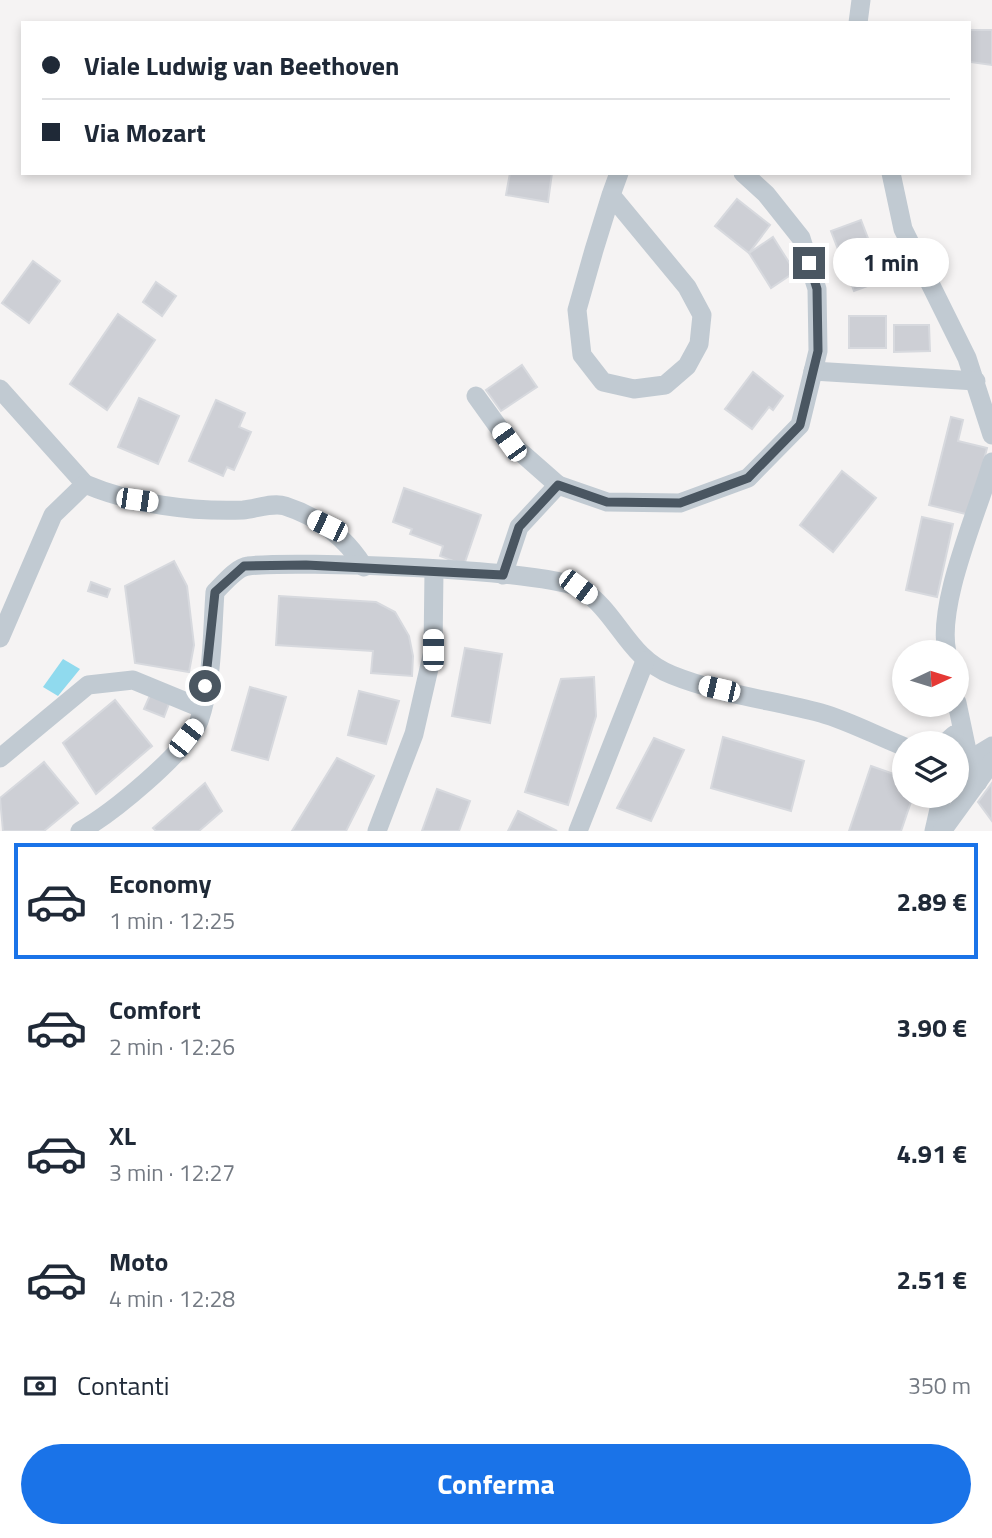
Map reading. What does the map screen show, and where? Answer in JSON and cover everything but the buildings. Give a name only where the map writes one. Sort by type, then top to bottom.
[{"type":"street","points":[[858,21],[861,0]]},
{"type":"street","points":[[611,195],[687,287],[702,315],[699,344],[687,366],[665,386],[634,389],[603,382],[582,355],[577,310],[611,195],[618,175]]},
{"type":"street","points":[[476,396],[509,442],[558,485],[607,502],[680,503],[748,478],[800,425],[818,351],[817,289],[801,238],[766,194],[745,175]]},
{"type":"street","points":[[891,175],[903,229],[968,358],[992,435]]},
{"type":"street","points":[[813,371],[976,381]]},
{"type":"street","points":[[0,389],[85,484],[111,496],[189,508],[243,510],[283,505],[327,526],[352,547],[364,567]]},
{"type":"street","points":[[947,640],[946,620],[953,585],[992,462]]},
{"type":"street","points":[[0,638],[53,515],[85,484]]},
{"type":"street","points":[[503,575],[519,527],[558,485]]},
{"type":"street","points":[[86,829],[162,769],[198,723],[210,664],[215,592],[244,566],[364,567],[538,577],[578,587],[601,605],[645,661],[693,683],[824,714],[892,742]]},
{"type":"street","points":[[377,831],[414,734],[433,650],[434,571]]},
{"type":"street","points":[[578,831],[645,661]]},
{"type":"street","points":[[0,758],[88,685],[133,680],[201,708]]},
{"type":"street","points":[[969,756],[992,746]]},
{"type":"street","points":[[969,790],[992,762]]},
{"type":"street","points":[[969,763],[977,769],[969,789]]},
{"type":"street","points":[[934,831],[939,808]]},
{"type":"street","points":[[942,831],[957,808]]},
{"type":"water","points":[[63,659],[80,669],[58,696],[43,687]]},
{"type":"route","points":[[205,686],[210,664],[215,592],[244,566],[306,565],[503,575],[519,527],[558,485],[607,502],[680,503],[748,478],[800,425],[818,351],[817,289],[809,263]]}]
